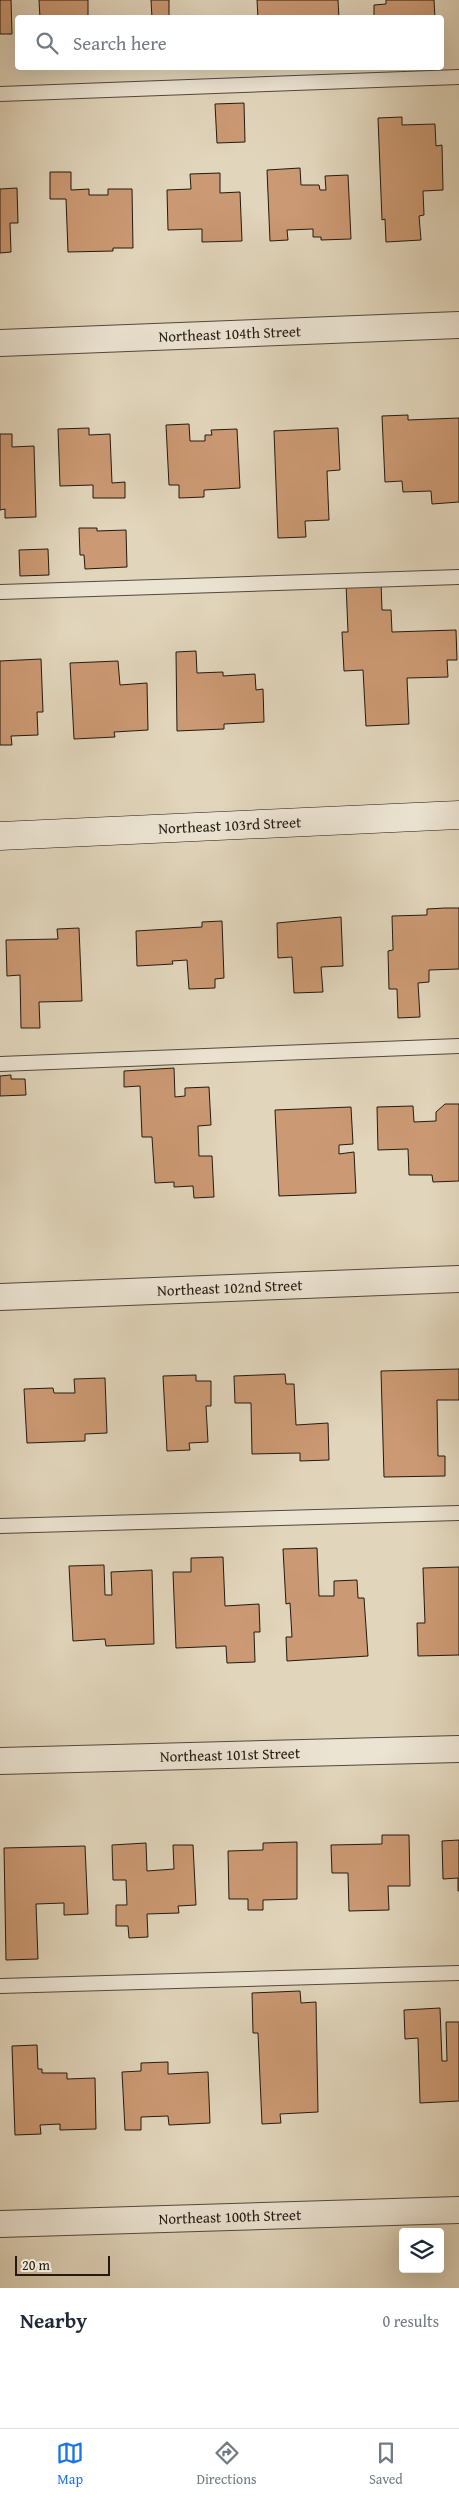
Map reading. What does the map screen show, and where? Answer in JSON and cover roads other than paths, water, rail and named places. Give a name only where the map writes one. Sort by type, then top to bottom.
[{"type":"main road","name":"Northeast 103rd Street","points":[[0,836],[459,815]]},
{"type":"street","name":"Northeast 104th Street","points":[[0,344],[459,325]]},
{"type":"street","name":"Northeast 102nd Street","points":[[0,1297],[459,1279]]},
{"type":"street","name":"Northeast 101st Street","points":[[0,1761],[459,1749]]},
{"type":"street","name":"Northeast 100th Street","points":[[0,2224],[459,2210]]},
{"type":"lane","points":[[0,94],[459,77]]},
{"type":"lane","points":[[0,592],[459,577]]},
{"type":"lane","points":[[0,1064],[459,1046]]},
{"type":"lane","points":[[0,1526],[459,1513]]},
{"type":"lane","points":[[0,1986],[459,1973]]}]
